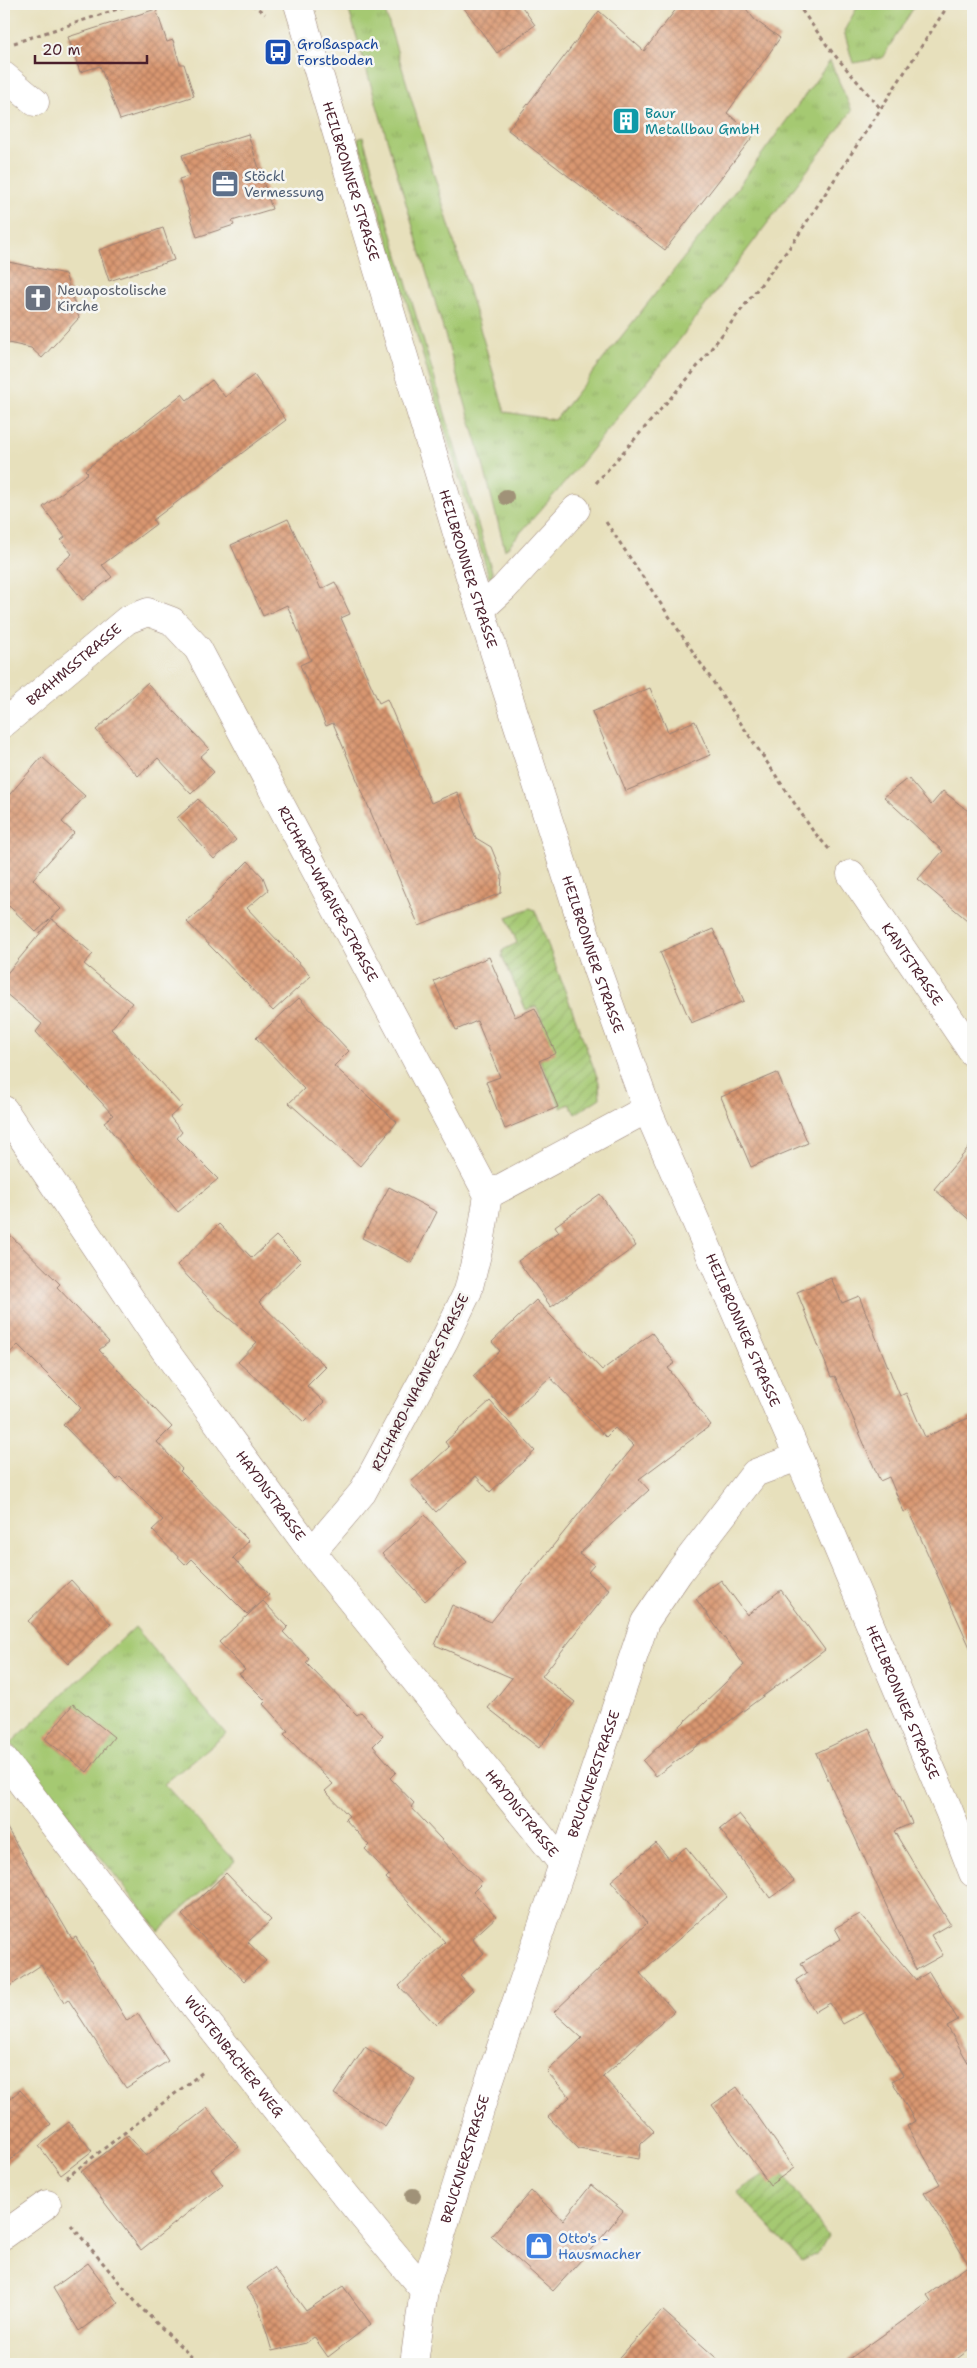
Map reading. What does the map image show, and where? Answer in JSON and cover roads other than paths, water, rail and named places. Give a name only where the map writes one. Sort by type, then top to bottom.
[{"type":"street","name":"HEILBRONNER STRASSE","points":[[298,4],[481,609],[593,958],[646,1109],[950,1811],[973,1873]]},
{"type":"street","points":[[4,76],[35,102]]},
{"type":"street","points":[[481,609],[504,588],[581,501]]},
{"type":"street","name":"BRAHMSSTRASSE","points":[[4,723],[126,620],[148,612]]},
{"type":"street","name":"RICHARD-WAGNER-STRASSE","points":[[148,612],[172,621],[198,649],[488,1194],[481,1238],[468,1291],[445,1339],[362,1493],[312,1552]]},
{"type":"street","name":"KANTSTRASSE","points":[[851,874],[973,1053]]},
{"type":"street","points":[[488,1194],[646,1109]]},
{"type":"street","name":"HAYDNSTRASSE","points":[[4,1110],[164,1348],[312,1552],[562,1863]]},
{"type":"street","name":"BRUCKNERSTRASSE","points":[[424,2290],[484,2097],[645,1622],[679,1572],[755,1473],[798,1457]]},
{"type":"street","name":"WÜSTENBACHER WEG","points":[[4,1760],[230,2052],[330,2178],[424,2290]]},
{"type":"street","points":[[4,2235],[47,2204]]},
{"type":"street","points":[[414,2364],[424,2290]]},
{"type":"place","name":"Großaspach Forstboden","points":[[278,52]]},
{"type":"place","name":"Baur Metallbau GmbH","points":[[626,121]]},
{"type":"place","name":"Stöckl Vermessung","points":[[225,184]]},
{"type":"place","name":"Neuapostolische Kirche","points":[[38,298]]},
{"type":"place","name":"Otto's - Hausmacher","points":[[539,2246]]}]
